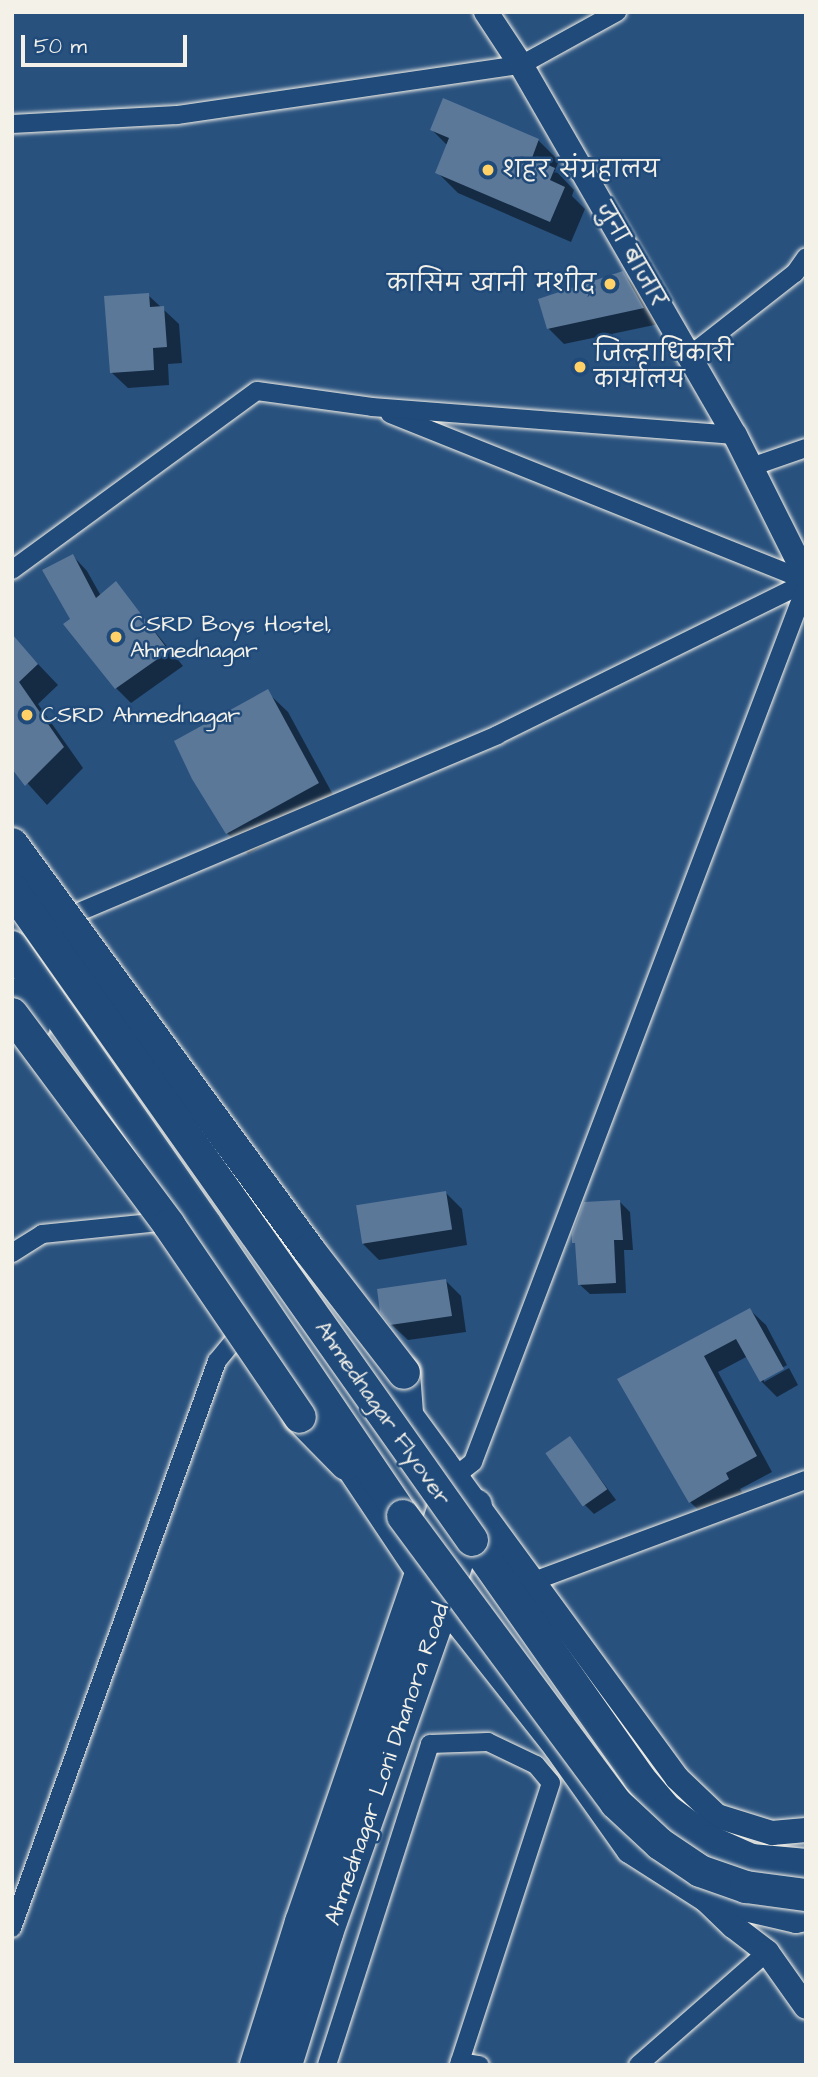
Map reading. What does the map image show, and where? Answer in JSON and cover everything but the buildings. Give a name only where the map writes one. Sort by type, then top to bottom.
[{"type":"highway","points":[[12,844],[300,1239],[404,1373],[407,1413]]},
{"type":"highway","name":"Ahmednagar Flyover","points":[[12,888],[639,1778],[666,1810],[708,1841],[751,1860],[806,1865]]},
{"type":"highway","name":"Ahmednagar Flyover","points":[[12,947],[205,1224],[403,1516],[616,1803],[651,1836],[700,1871],[746,1887],[806,1895]]},
{"type":"highway","points":[[12,1014],[169,1225],[300,1417],[346,1464]]},
{"type":"highway","points":[[256,2065],[305,1909],[421,1577],[463,1469]]},
{"type":"highway","name":"Ahmednagar Loni Dhanora Road","points":[[286,2065],[327,1933],[476,1505]]},
{"type":"street","name":"जुना बाजार","points":[[486,12],[521,65],[736,435],[806,581]]},
{"type":"street","points":[[12,124],[177,115],[521,65],[617,12]]},
{"type":"street","points":[[689,356],[795,273],[806,257]]},
{"type":"street","points":[[12,570],[257,391],[372,407],[736,435]]},
{"type":"street","points":[[372,407],[806,581]]},
{"type":"street","points":[[751,467],[806,448]]},
{"type":"street","points":[[57,922],[498,735],[806,581]]},
{"type":"street","points":[[463,1469],[806,581]]},
{"type":"street","points":[[12,859],[407,1413],[463,1469],[476,1505],[669,1768],[717,1816],[772,1833],[806,1830]]},
{"type":"street","points":[[12,990],[346,1464],[421,1577],[556,1748],[629,1851],[706,1900],[733,1926],[767,1952],[806,2007]]},
{"type":"street","points":[[12,1253],[42,1234],[174,1221]]},
{"type":"street","points":[[12,1928],[217,1361],[248,1324]]},
{"type":"street","points":[[534,1581],[806,1480]]},
{"type":"street","points":[[327,2065],[430,1744],[488,1742],[536,1765],[551,1783],[459,2063],[480,2065]]},
{"type":"street","points":[[706,1900],[796,1921],[806,1919]]},
{"type":"street","points":[[638,2065],[767,1952]]},
{"type":"place","name":"शहर संग्रहालय","points":[[488,170]]},
{"type":"place","name":"कासिम खानी मशीद","points":[[610,284]]},
{"type":"place","name":"जिल्हाधिकारी कार्यालय","points":[[580,367]]},
{"type":"place","name":"CSRD Boys Hostel, Ahmednagar","points":[[116,637]]},
{"type":"place","name":"CSRD Ahmednagar","points":[[27,715]]}]
